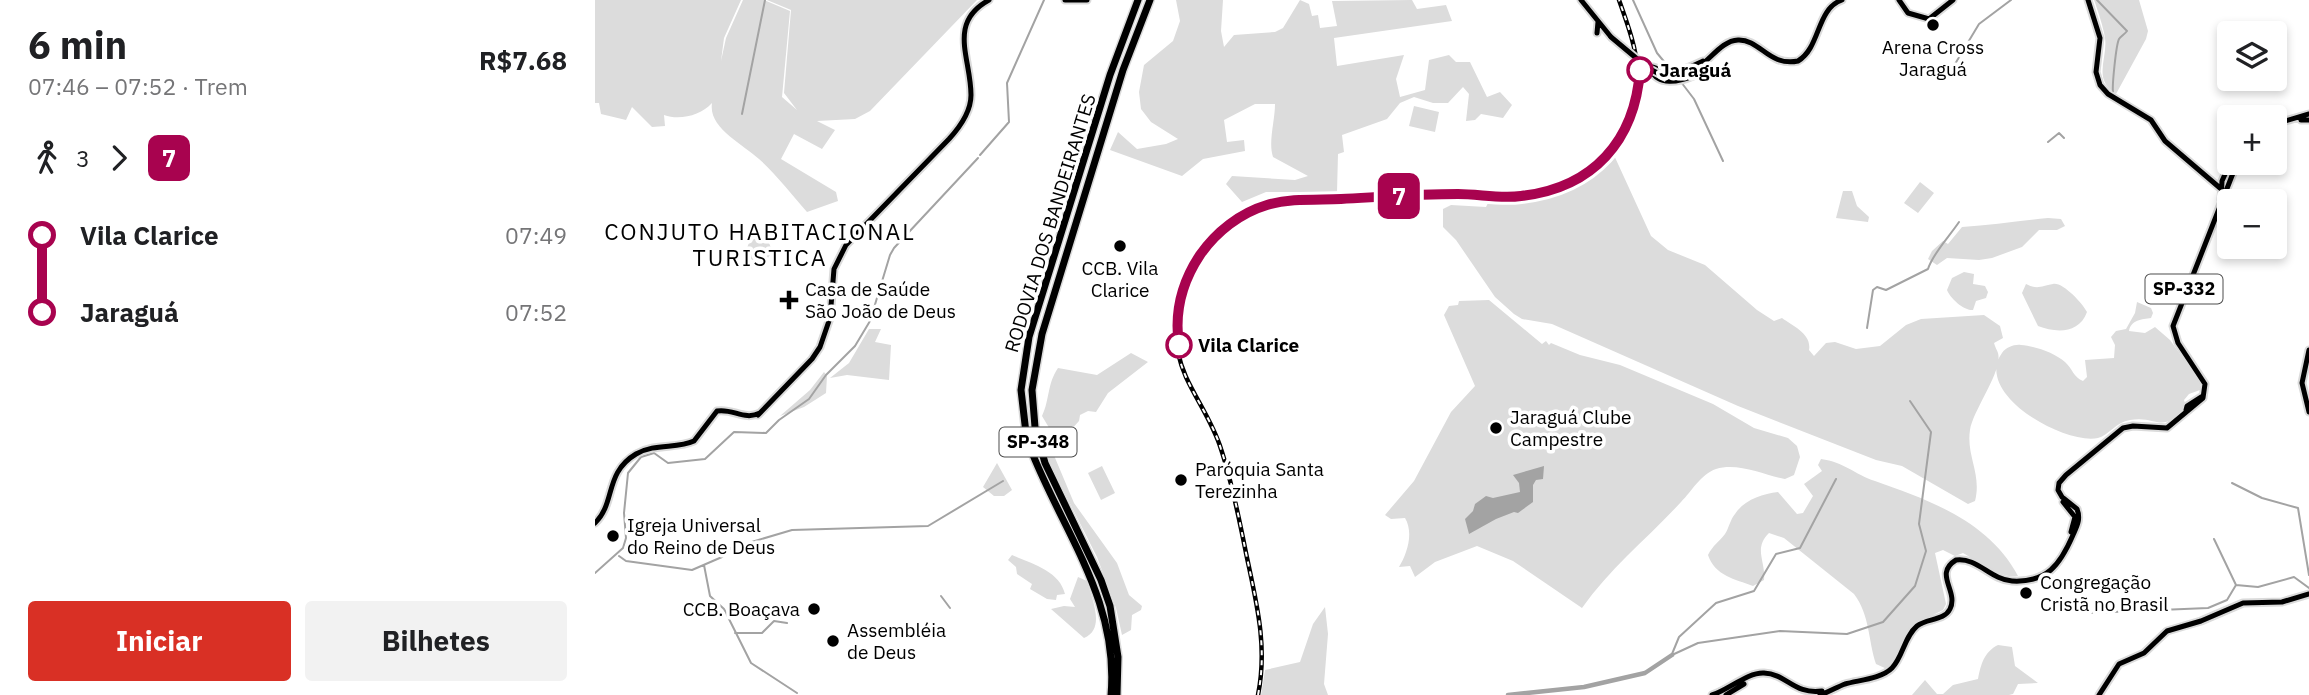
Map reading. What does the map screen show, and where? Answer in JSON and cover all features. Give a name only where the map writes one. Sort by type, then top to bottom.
[{"type":"highway","name":"RODOVIA DOS BANDEIRANTES","points":[[1111,695],[1112,661],[1104,609],[1044,482],[1026,433],[1022,410],[1023,370],[1029,338],[1110,75],[1138,0]]},
{"type":"highway","name":"RODOVIA DOS BANDEIRANTES","points":[[1117,695],[1118,657],[1110,606],[1101,580],[1045,463],[1033,411],[1032,390],[1037,353],[1135,32],[1150,0]]},
{"type":"main road","points":[[595,523],[606,507],[613,479],[634,455],[663,445],[694,441],[716,411],[727,410],[744,417],[758,415],[810,361],[827,326],[829,281],[838,253],[960,127],[969,104],[970,91],[964,27],[974,9],[989,0]]},
{"type":"main road","points":[[1065,0],[1087,0]]},
{"type":"main road","points":[[1582,0],[1598,22],[1648,68],[1676,78],[1693,72],[1730,42],[1737,40],[1750,43],[1782,61],[1802,59],[1812,46],[1826,15],[1842,0]]},
{"type":"main road","points":[[1582,0],[1612,36]]},
{"type":"main road","points":[[1899,0],[1903,9],[1911,15],[1929,19],[1935,17],[1953,0]]},
{"type":"main road","points":[[2088,0],[2100,38],[2096,72],[2100,85],[2108,94],[2151,120],[2163,138],[2224,186]]},
{"type":"main road","points":[[1597,33],[1598,22]]},
{"type":"main road","points":[[1757,40],[1762,52]]},
{"type":"main road","points":[[1707,61],[1699,71],[1683,80],[1666,81],[1654,76],[1651,71],[1653,67],[1667,72],[1682,71],[1707,61]]},
{"type":"main road","points":[[2287,124],[2309,117]]},
{"type":"main road","points":[[2287,123],[2309,117]]},
{"type":"main road","name":"SP-332","points":[[2078,511],[2057,490],[2059,483],[2069,472],[2123,428],[2167,428],[2205,396],[2206,384],[2178,343],[2173,326],[2229,175]]},
{"type":"main road","name":"SP-332","points":[[2067,506],[2056,495],[2054,487],[2057,480],[2106,436],[2127,424],[2166,426],[2201,397],[2204,387],[2202,382],[2176,346],[2170,326],[2224,186]]},
{"type":"main road","points":[[2309,350],[2303,376],[2303,396],[2309,412]]},
{"type":"main road","points":[[2303,376],[2309,357]]},
{"type":"main road","points":[[1712,695],[1760,673],[1774,676],[1806,692],[1819,692],[1846,682],[1872,678],[1892,668],[1914,630],[1950,610],[1952,601],[1945,579],[1946,570],[1956,560],[1970,561],[1994,576],[2010,581],[2041,577],[2056,567],[2078,523],[2078,511],[2067,506]]},
{"type":"main road","points":[[2056,567],[2075,520],[2074,512],[2067,506]]},
{"type":"main road","points":[[2099,695],[2119,664],[2144,653],[2167,631],[2201,621],[2243,603],[2282,602],[2309,594]]},
{"type":"main road","points":[[1726,695],[1755,677],[1764,676],[1804,695]]},
{"type":"main road","points":[[1820,695],[1846,682]]},
{"type":"shaded area","points":[[595,0],[741,0],[724,38],[721,61],[726,38],[743,0],[764,0],[790,11],[782,97],[797,110],[784,93],[791,10],[767,0],[977,0],[870,111],[855,119],[817,121],[835,130],[822,149],[794,134],[781,159],[836,192],[838,201],[807,212],[765,165],[721,128],[712,112],[712,103],[690,116],[664,115],[665,126],[652,127],[632,107],[626,120],[601,114],[599,103],[595,103]]},
{"type":"shaded area","points":[[1176,0],[1223,0],[1221,31],[1224,47],[1234,35],[1275,32],[1283,28],[1300,0],[1309,4],[1312,16],[1318,15],[1320,28],[1337,26],[1332,1],[1412,0],[1417,9],[1446,5],[1452,21],[1334,38],[1337,66],[1404,55],[1396,79],[1400,97],[1425,90],[1429,60],[1449,55],[1456,62],[1470,62],[1487,97],[1500,92],[1512,105],[1503,118],[1481,114],[1475,120],[1466,121],[1469,94],[1463,87],[1448,103],[1433,103],[1414,97],[1400,103],[1387,119],[1342,135],[1344,152],[1338,154],[1337,192],[1266,192],[1242,202],[1226,184],[1232,176],[1295,180],[1308,176],[1273,157],[1271,138],[1275,104],[1255,104],[1224,120],[1227,142],[1244,140],[1245,151],[1203,159],[1182,176],[1110,150],[1118,132],[1137,149],[1178,139],[1151,122],[1141,109],[1139,92],[1144,65],[1173,41],[1180,21]]},
{"type":"shaded area","points":[[2094,0],[2139,0],[2148,31],[2116,94],[2109,88],[2103,75],[2105,38]]},
{"type":"shaded area","points":[[1414,106],[1439,112],[1435,132],[1409,126]]},
{"type":"shaded area","points":[[1613,153],[1651,236],[1668,250],[1705,265],[1757,310],[1774,321],[1782,318],[1796,327],[1808,339],[1809,350],[1814,356],[1826,343],[1835,342],[1856,349],[1880,346],[1906,325],[1921,319],[1984,315],[2000,326],[2003,338],[1994,343],[1998,353],[1996,370],[1970,430],[1970,448],[1977,482],[1975,501],[1968,504],[1902,466],[1876,460],[1738,406],[1552,324],[1522,319],[1495,297],[1456,240],[1443,227],[1443,209],[1451,205],[1486,207],[1490,199],[1527,199],[1557,192],[1585,177]]},
{"type":"shaded area","points":[[1920,182],[1934,193],[1918,213],[1904,203]]},
{"type":"shaded area","points":[[1843,191],[1852,191],[1857,206],[1869,217],[1868,222],[1836,218]]},
{"type":"shaded area","points":[[2061,219],[2065,226],[2057,230],[2039,230],[2022,247],[1992,258],[1947,258],[1937,265],[1928,259],[1932,251],[1943,241],[1948,244],[1962,227]]},
{"type":"shaded area","points":[[759,238],[770,245],[771,250],[764,261],[759,262],[748,255],[747,250],[754,239]]},
{"type":"shaded area","points":[[1964,272],[1974,274],[1973,284],[1985,286],[1988,292],[1986,298],[1976,301],[1973,310],[1958,303],[1947,290],[1952,278]]},
{"type":"shaded area","points":[[2026,284],[2037,287],[2053,284],[2062,286],[2087,312],[2079,324],[2066,330],[2038,326],[2022,293]]},
{"type":"shaded area","points":[[1489,300],[1542,344],[1546,341],[1549,345],[1551,343],[1580,355],[1620,365],[1713,404],[1754,428],[1788,438],[1797,446],[1800,457],[1794,475],[1785,479],[1733,467],[1711,471],[1617,566],[1582,608],[1513,561],[1477,546],[1435,562],[1415,577],[1410,566],[1399,567],[1408,543],[1408,524],[1405,518],[1391,519],[1385,515],[1414,481],[1451,412],[1475,386],[1444,315],[1449,306],[1458,305],[1459,301]]},
{"type":"shaded area","points":[[2137,302],[2151,308],[2153,313],[2151,318],[2134,322],[2129,331],[2145,333],[2155,327],[2170,340],[2201,383],[2200,390],[2189,394],[2184,400],[2186,406],[2178,415],[2165,422],[2130,420],[2098,438],[2083,438],[2045,425],[2010,399],[2000,384],[1996,368],[2002,353],[2008,348],[2019,345],[2038,348],[2065,362],[2077,378],[2083,381],[2087,377],[2085,360],[2114,358],[2115,345],[2111,337],[2116,331],[2126,329],[2135,313]]},
{"type":"shaded area","points":[[869,329],[881,329],[875,342],[891,345],[889,380],[847,375],[830,378],[849,363]]},
{"type":"shaded area","points":[[1131,353],[1148,362],[1108,393],[1096,412],[1088,411],[1080,415],[1079,421],[1070,431],[1051,431],[1042,416],[1058,368],[1097,375]]},
{"type":"shaded area","points":[[824,372],[827,376],[826,393],[804,407],[780,416],[810,390]]},
{"type":"shaded area","points":[[1051,452],[1074,503],[1117,563],[1129,595],[1142,606],[1141,610],[1132,615],[1131,630],[1122,635],[1116,608],[1097,557],[1047,456]]},
{"type":"shaded area","points":[[1821,459],[1916,496],[1956,515],[1991,541],[2006,557],[2018,576],[2004,575],[1963,553],[1955,556],[1943,550],[1935,553],[1946,604],[1943,610],[1915,624],[1887,669],[1876,664],[1866,619],[1854,594],[1784,538],[1769,533],[1764,539],[1761,550],[1764,580],[1753,586],[1726,576],[1715,568],[1708,555],[1725,534],[1735,514],[1748,501],[1778,492],[1797,514],[1803,513],[1813,496],[1804,484],[1822,471],[1818,465]]},
{"type":"shaded area","points":[[997,463],[1012,490],[1004,496],[994,496],[983,487]]},
{"type":"shaded area","points":[[1102,466],[1115,493],[1101,500],[1088,473]]},
{"type":"shaded area","points":[[1544,466],[1543,479],[1536,480],[1533,485],[1533,502],[1518,513],[1496,519],[1469,534],[1465,519],[1473,511],[1475,504],[1486,496],[1493,498],[1520,492],[1519,483],[1513,475]]},
{"type":"shaded area","points":[[1012,555],[1051,574],[1062,586],[1065,594],[1057,595],[1056,600],[1047,599],[1030,589],[1032,584],[1017,574],[1016,567],[1008,560]]},
{"type":"shaded area","points":[[1078,577],[1087,581],[1096,613],[1094,628],[1091,634],[1084,638],[1051,609],[1075,607],[1070,599]]},
{"type":"shaded area","points":[[1325,607],[1328,634],[1324,684],[1328,695],[1261,695],[1265,670],[1300,662],[1313,624]]},
{"type":"shaded area","points":[[1998,645],[2012,647],[2015,666],[2038,683],[2018,684],[2013,694],[2009,695],[1912,695],[1925,680],[1937,694],[1943,694],[1953,685],[1978,679],[1984,659],[1989,651]]},
{"type":"waterway","points":[[742,114],[765,0]]},
{"type":"waterway","points":[[980,155],[1009,122],[1007,83],[1044,0]]},
{"type":"waterway","points":[[1633,0],[1657,53],[1671,70]]},
{"type":"waterway","points":[[1949,74],[1979,24],[2011,0]]},
{"type":"waterway","points":[[2097,0],[2127,31],[2118,43],[2113,92]]},
{"type":"waterway","points":[[1681,82],[1694,99],[1723,161]]},
{"type":"waterway","points":[[2048,142],[2059,133],[2064,138]]},
{"type":"waterway","points":[[595,573],[623,548],[626,538],[624,513],[628,473],[641,457],[654,453],[668,463],[705,459],[734,432],[766,433],[779,420],[809,399],[826,375],[855,346],[870,321],[894,248],[978,158]]},
{"type":"waterway","points":[[1867,328],[1873,290],[1877,287],[1886,290],[1928,269],[1937,251],[1959,222]]},
{"type":"waterway","points":[[1672,655],[1698,643],[1780,631],[1847,634],[1883,622],[1915,586],[1926,551],[1919,524],[1931,432],[1910,401]]},
{"type":"waterway","points":[[1672,654],[1679,637],[1716,603],[1754,591],[1776,554],[1800,548],[1836,479]]},
{"type":"waterway","points":[[619,556],[626,561],[692,570],[722,557],[731,548],[792,530],[928,526],[1003,481]]},
{"type":"waterway","points":[[2232,483],[2262,498],[2298,508],[2309,575]]},
{"type":"waterway","points":[[2214,539],[2236,585]]},
{"type":"waterway","points":[[704,565],[710,596],[724,609],[751,663],[797,693]]},
{"type":"waterway","points":[[2088,613],[2208,608],[2227,600],[2236,585],[2258,587],[2294,577],[2309,588]]},
{"type":"waterway","points":[[941,596],[950,608]]},
{"type":"waterway","points":[[735,633],[762,633],[774,621],[787,623]]},
{"type":"waterway","points":[[1508,695],[1584,687],[1645,673],[1672,655]]},
{"type":"railway","points":[[1258,695],[1262,658],[1259,623],[1235,500],[1218,439],[1186,377],[1176,341],[1178,304],[1190,269],[1200,253],[1224,228],[1237,218],[1275,202],[1417,194],[1528,192],[1566,184],[1584,174],[1600,161],[1616,142],[1634,106],[1638,72],[1636,55],[1619,0]]},
{"type":"train","name":"7","points":[[1179,345],[1178,311],[1187,277],[1213,239],[1244,214],[1281,202],[1471,194],[1520,197],[1566,185],[1602,161],[1625,131],[1635,105],[1640,70]]},
{"type":"place","name":"Arena Cross Jaraguá","points":[[1933,25]]},
{"type":"place","name":"Jaraguá","points":[[1640,70]]},
{"type":"place","name":"CCB. Vila Clarice","points":[[1120,246]]},
{"type":"place","name":"Casa de Saúde São João de Deus","points":[[789,300]]},
{"type":"place","name":"Vila Clarice","points":[[1179,345]]},
{"type":"place","name":"Jaraguá Clube Campestre","points":[[1496,428]]},
{"type":"place","name":"Paróquia Santa Terezinha","points":[[1181,480]]},
{"type":"place","name":"Igreja Universal do Reino de Deus","points":[[613,536]]},
{"type":"place","name":"Congregação Cristã no Brasil","points":[[2026,593]]},
{"type":"place","name":"CCB. Boaçava","points":[[814,609]]},
{"type":"place","name":"Assembléia de Deus","points":[[833,641]]},
{"type":"district","name":"CONJUTO HABITACIONAL TURISTICA","points":[[760,245]]}]
